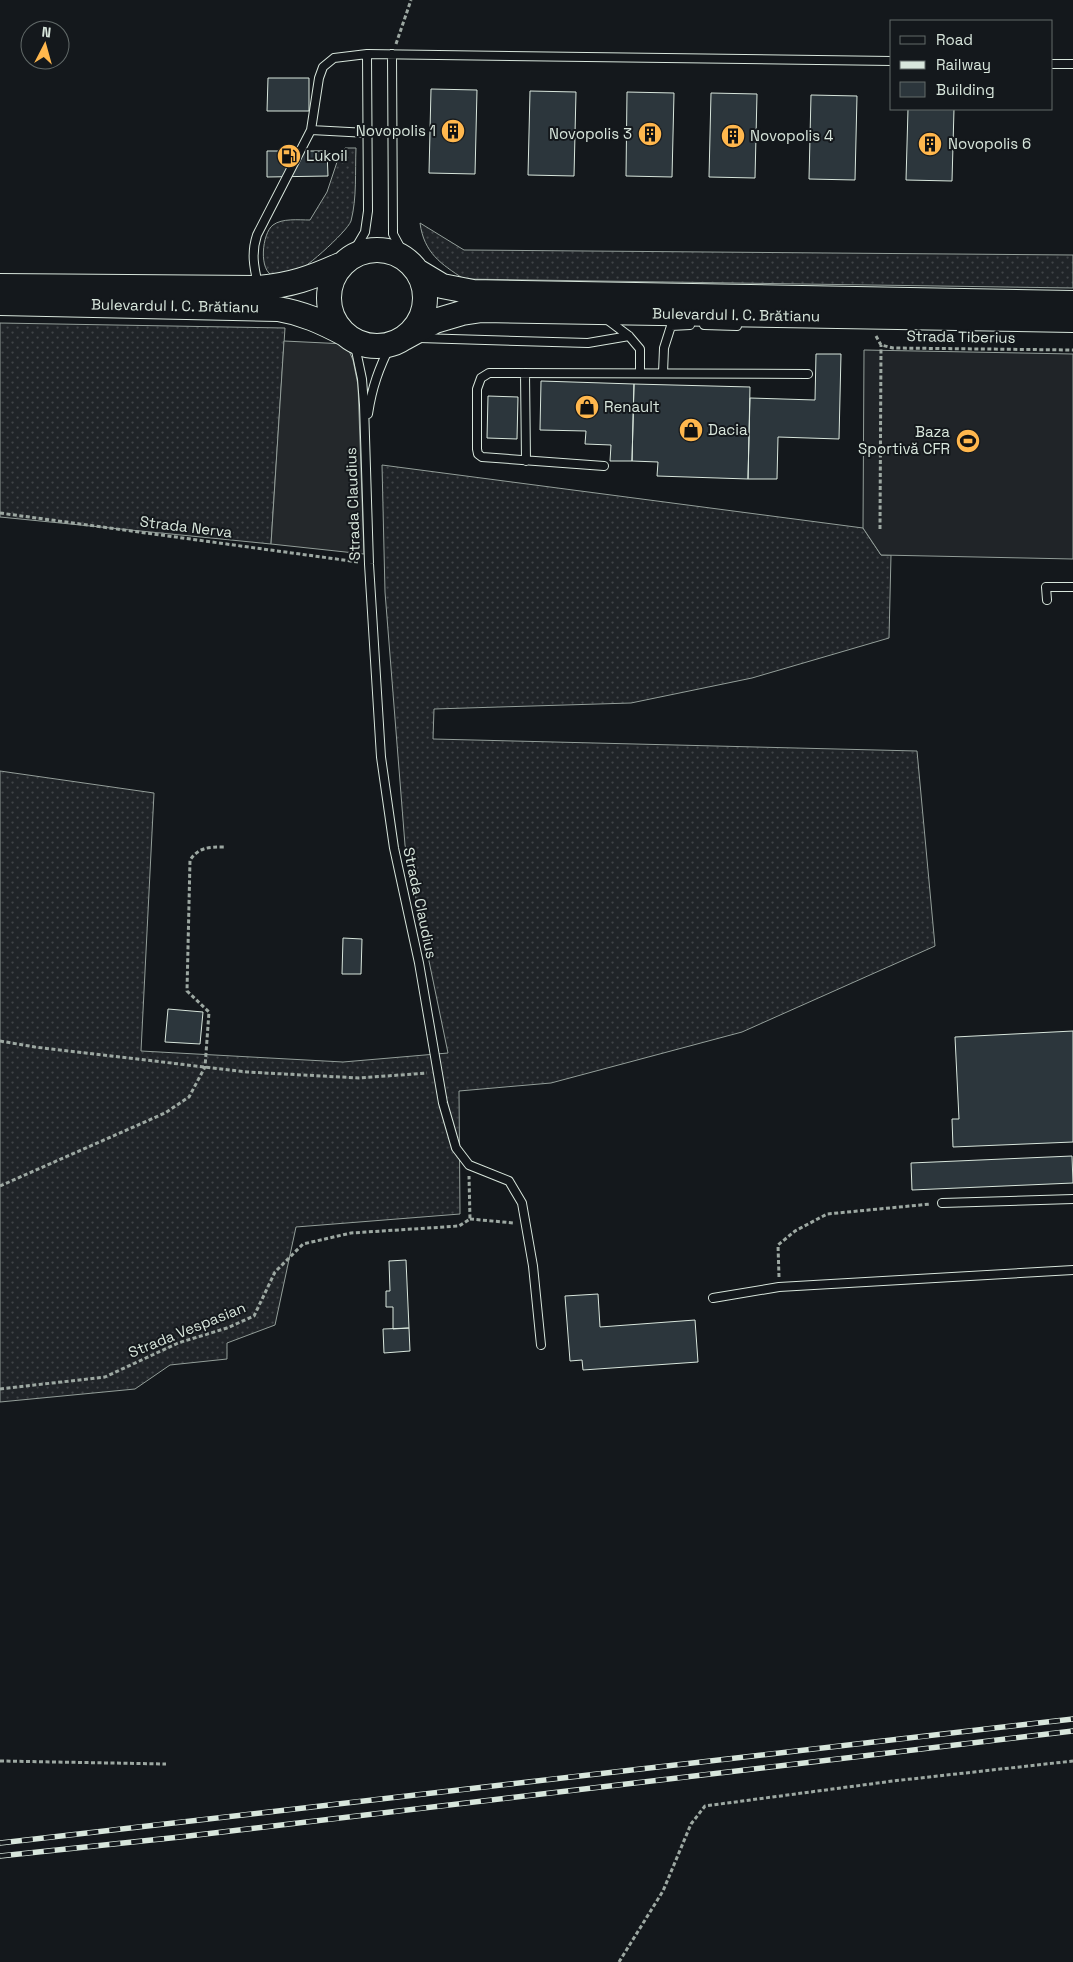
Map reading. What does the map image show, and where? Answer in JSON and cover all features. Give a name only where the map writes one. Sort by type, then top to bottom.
[{"type":"main road","points":[[380,249],[394,253],[412,266],[422,282],[425,295],[424,307],[414,329],[398,341],[376,346],[349,338],[335,323],[329,309],[328,293],[332,278],[346,261],[365,250],[380,249]]},
{"type":"main road","name":"Bulevardul I. C. Brătianu","points":[[0,286],[259,288],[285,286],[308,280],[346,261]]},
{"type":"main road","name":"Bulevardul I. C. Brătianu","points":[[412,266],[442,286],[473,292],[1073,303]]},
{"type":"main road","name":"Bulevardul I. C. Brătianu","points":[[0,303],[278,309],[299,312],[349,338]]},
{"type":"main road","name":"Bulevardul I. C. Brătianu","points":[[398,341],[435,320],[482,310],[1073,320]]},
{"type":"lane","points":[[346,261],[365,232],[368,211],[367,54]]},
{"type":"lane","points":[[392,54],[393,234],[412,266]]},
{"type":"lane","points":[[259,288],[253,256],[257,235],[310,130],[319,78],[323,68],[334,58],[346,55],[392,54],[890,61]]},
{"type":"lane","points":[[1053,64],[1073,64]]},
{"type":"lane","points":[[310,130],[368,133]]},
{"type":"lane","points":[[598,312],[629,336],[640,349],[640,374]]},
{"type":"lane","points":[[791,324],[867,317]]},
{"type":"lane","points":[[663,373],[664,348],[671,326],[747,326]]},
{"type":"lane","points":[[398,341],[588,344],[629,336]]},
{"type":"lane","name":"Strada Claudius","points":[[349,338],[362,379],[369,564],[381,757],[394,848],[419,963],[443,1104],[456,1148],[469,1165]]},
{"type":"lane","name":"Strada Claudius","points":[[365,428],[372,389],[378,370],[398,341]]},
{"type":"lane","points":[[604,466],[482,458],[478,454],[477,449],[477,389],[481,378],[489,373],[808,374]]},
{"type":"lane","points":[[525,373],[526,462]]},
{"type":"lane","points":[[1047,600],[1046,587],[1073,587]]},
{"type":"lane","points":[[469,1165],[509,1181],[522,1203],[533,1266],[541,1346]]},
{"type":"lane","points":[[942,1203],[1073,1198]]},
{"type":"lane","points":[[713,1298],[779,1287],[1073,1270]]},
{"type":"path","points":[[392,54],[411,0]]},
{"type":"path","points":[[867,317],[881,345],[880,529]]},
{"type":"path","name":"Strada Tiberius","points":[[881,345],[893,348],[1073,350]]},
{"type":"path","name":"Strada Nerva","points":[[0,513],[369,564]]},
{"type":"path","points":[[0,1186],[165,1113],[188,1097],[205,1067],[209,1012],[187,991],[190,860],[196,852],[206,848],[224,847]]},
{"type":"path","points":[[0,1041],[247,1072],[359,1078],[438,1072]]},
{"type":"path","points":[[469,1165],[470,1219],[526,1225]]},
{"type":"path","points":[[779,1287],[778,1245],[795,1231],[827,1214],[942,1203]]},
{"type":"path","name":"Strada Vespasian","points":[[0,1389],[105,1378],[178,1342],[227,1328],[254,1316],[275,1272],[303,1244],[351,1233],[459,1226],[470,1219]]},
{"type":"path","points":[[0,1761],[166,1764]]},
{"type":"path","points":[[619,1962],[663,1891],[690,1824],[705,1806],[883,1782],[1073,1761]]},
{"type":"shaded area","points":[[345,148],[356,148],[355,194],[351,221],[333,243],[295,274],[281,277],[274,276],[269,273],[266,267],[263,252],[269,229],[281,221],[310,220],[327,192],[340,153]]},
{"type":"shaded area","points":[[420,223],[464,250],[1073,255],[1073,288],[464,279],[435,257],[425,242]]},
{"type":"shaded area","points":[[0,323],[285,328],[271,544],[0,517]]},
{"type":"shaded area","points":[[284,341],[346,344],[353,360],[358,385],[364,554],[271,544]]},
{"type":"shaded area","name":"Baza Sportivă CFR","points":[[864,350],[1073,354],[1073,559],[881,555],[863,528]]},
{"type":"shaded area","points":[[382,465],[863,528],[881,555],[891,555],[889,638],[752,678],[631,703],[434,709],[433,739],[917,751],[935,946],[742,1032],[551,1083],[459,1091],[460,1214],[296,1227],[275,1325],[227,1343],[227,1359],[170,1365],[135,1389],[0,1402],[0,771],[154,793],[141,1051],[343,1062],[448,1053],[405,845],[385,592]]},
{"type":"building","points":[[268,78],[309,78],[309,111],[267,111]]},
{"type":"building","name":"Novopolis 1","points":[[431,89],[477,90],[475,174],[429,173]]},
{"type":"building","points":[[530,91],[576,92],[574,176],[528,175]]},
{"type":"building","name":"Novopolis 3","points":[[627,92],[674,93],[672,177],[626,176]]},
{"type":"building","name":"Novopolis 4","points":[[711,93],[757,94],[755,178],[709,177]]},
{"type":"building","points":[[811,95],[857,96],[855,180],[809,179]]},
{"type":"building","name":"Novopolis 6","points":[[908,110],[954,110],[952,181],[906,180]]},
{"type":"building","points":[[267,151],[327,151],[328,176],[267,177]]},
{"type":"building","points":[[816,354],[841,354],[839,439],[778,437],[777,479],[748,479],[750,398],[815,400]]},
{"type":"building","name":"Renault","points":[[541,381],[634,384],[632,461],[610,461],[611,445],[585,444],[586,431],[540,430]]},
{"type":"building","name":"Dacia","points":[[634,384],[750,387],[748,479],[657,476],[658,462],[632,461]]},
{"type":"building","points":[[488,396],[518,397],[517,439],[487,438]]},
{"type":"building","points":[[343,938],[362,939],[361,974],[342,974]]},
{"type":"building","points":[[168,1009],[203,1012],[200,1044],[165,1042]]},
{"type":"building","points":[[1073,1031],[1073,1142],[953,1147],[952,1119],[959,1119],[955,1037]]},
{"type":"building","points":[[1072,1156],[1073,1183],[912,1190],[911,1163]]},
{"type":"building","points":[[406,1260],[409,1328],[393,1329],[393,1307],[386,1307],[386,1291],[390,1291],[389,1261]]},
{"type":"building","points":[[598,1294],[600,1327],[695,1320],[698,1362],[583,1370],[582,1360],[570,1361],[565,1296]]},
{"type":"building","points":[[409,1328],[410,1351],[384,1353],[383,1329]]},
{"type":"railway","points":[[0,1843],[1073,1719]]},
{"type":"railway","points":[[0,1856],[180,1837],[1073,1731]]},
{"type":"place","name":"Novopolis 1","points":[[453,131]]},
{"type":"place","name":"Novopolis 3","points":[[650,134]]},
{"type":"place","name":"Novopolis 4","points":[[733,136]]},
{"type":"place","name":"Novopolis 6","points":[[930,144]]},
{"type":"place","name":"Lukoil","points":[[289,156]]},
{"type":"place","name":"Renault","points":[[587,407]]},
{"type":"place","name":"Dacia","points":[[691,430]]},
{"type":"place","name":"Baza Sportivă CFR","points":[[968,441]]}]
